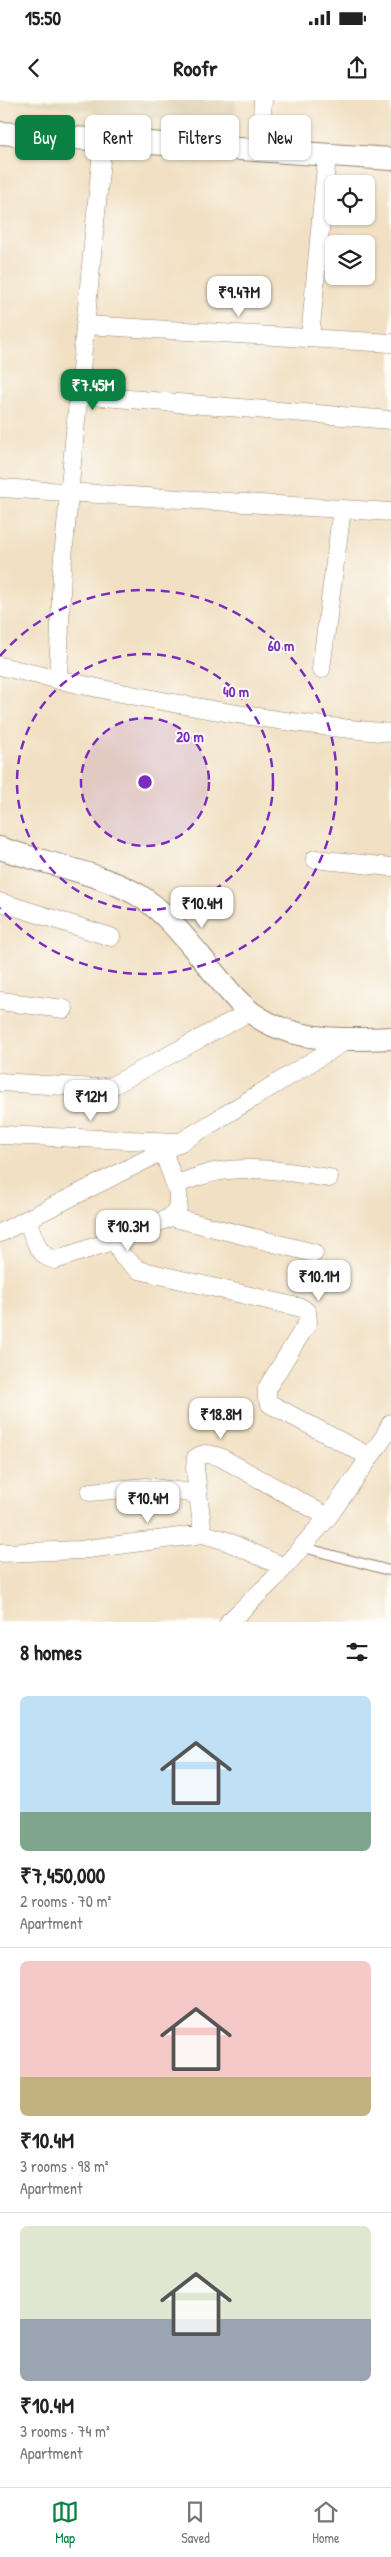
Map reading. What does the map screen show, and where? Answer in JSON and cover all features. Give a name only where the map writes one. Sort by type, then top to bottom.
[{"type":"street","points":[[262,115],[263,100]]},
{"type":"street","points":[[0,133],[85,139]]},
{"type":"street","points":[[151,143],[249,149]]},
{"type":"street","points":[[311,154],[391,159]]},
{"type":"street","points":[[310,338],[327,155]]},
{"type":"street","points":[[58,680],[62,568],[101,160]]},
{"type":"street","points":[[85,325],[391,343]]},
{"type":"street","points":[[79,395],[391,420]]},
{"type":"street","points":[[0,488],[391,512]]},
{"type":"street","points":[[321,668],[342,508]]},
{"type":"street","points":[[0,666],[58,680],[222,713],[312,727],[391,733]]},
{"type":"street","points":[[3,854],[108,882],[145,899],[174,925],[239,1002],[281,1029],[308,1036],[348,1040],[391,1038]]},
{"type":"street","points":[[315,859],[391,867]]},
{"type":"street","points":[[0,902],[111,937]]},
{"type":"street","points":[[0,1001],[64,1009]]},
{"type":"street","points":[[0,1082],[96,1088],[112,1086],[251,1011]]},
{"type":"street","points":[[0,1233],[181,1142],[348,1040]]},
{"type":"street","points":[[0,1135],[181,1142]]},
{"type":"street","points":[[27,1219],[42,1254],[47,1258],[55,1260],[115,1240],[171,1217],[178,1207],[175,1184],[164,1151]]},
{"type":"street","points":[[175,1184],[218,1171],[244,1168],[280,1170],[330,1178]]},
{"type":"street","points":[[171,1217],[314,1253]]},
{"type":"street","points":[[115,1240],[124,1257],[139,1270],[302,1308],[307,1312],[308,1322],[267,1388],[267,1398],[270,1404],[370,1457]]},
{"type":"street","points":[[229,1622],[284,1567],[328,1517],[391,1423]]},
{"type":"street","points":[[203,1534],[196,1458],[209,1453],[220,1456],[328,1517]]},
{"type":"street","points":[[90,1492],[146,1487],[198,1494]]},
{"type":"street","points":[[0,1553],[80,1550],[203,1534],[224,1540],[284,1567]]},
{"type":"lane","points":[[302,1547],[391,1571]]},
{"type":"shaded area","points":[[0,100],[236,100],[235,115],[161,115],[161,120],[151,119],[151,115],[121,115]]}]
